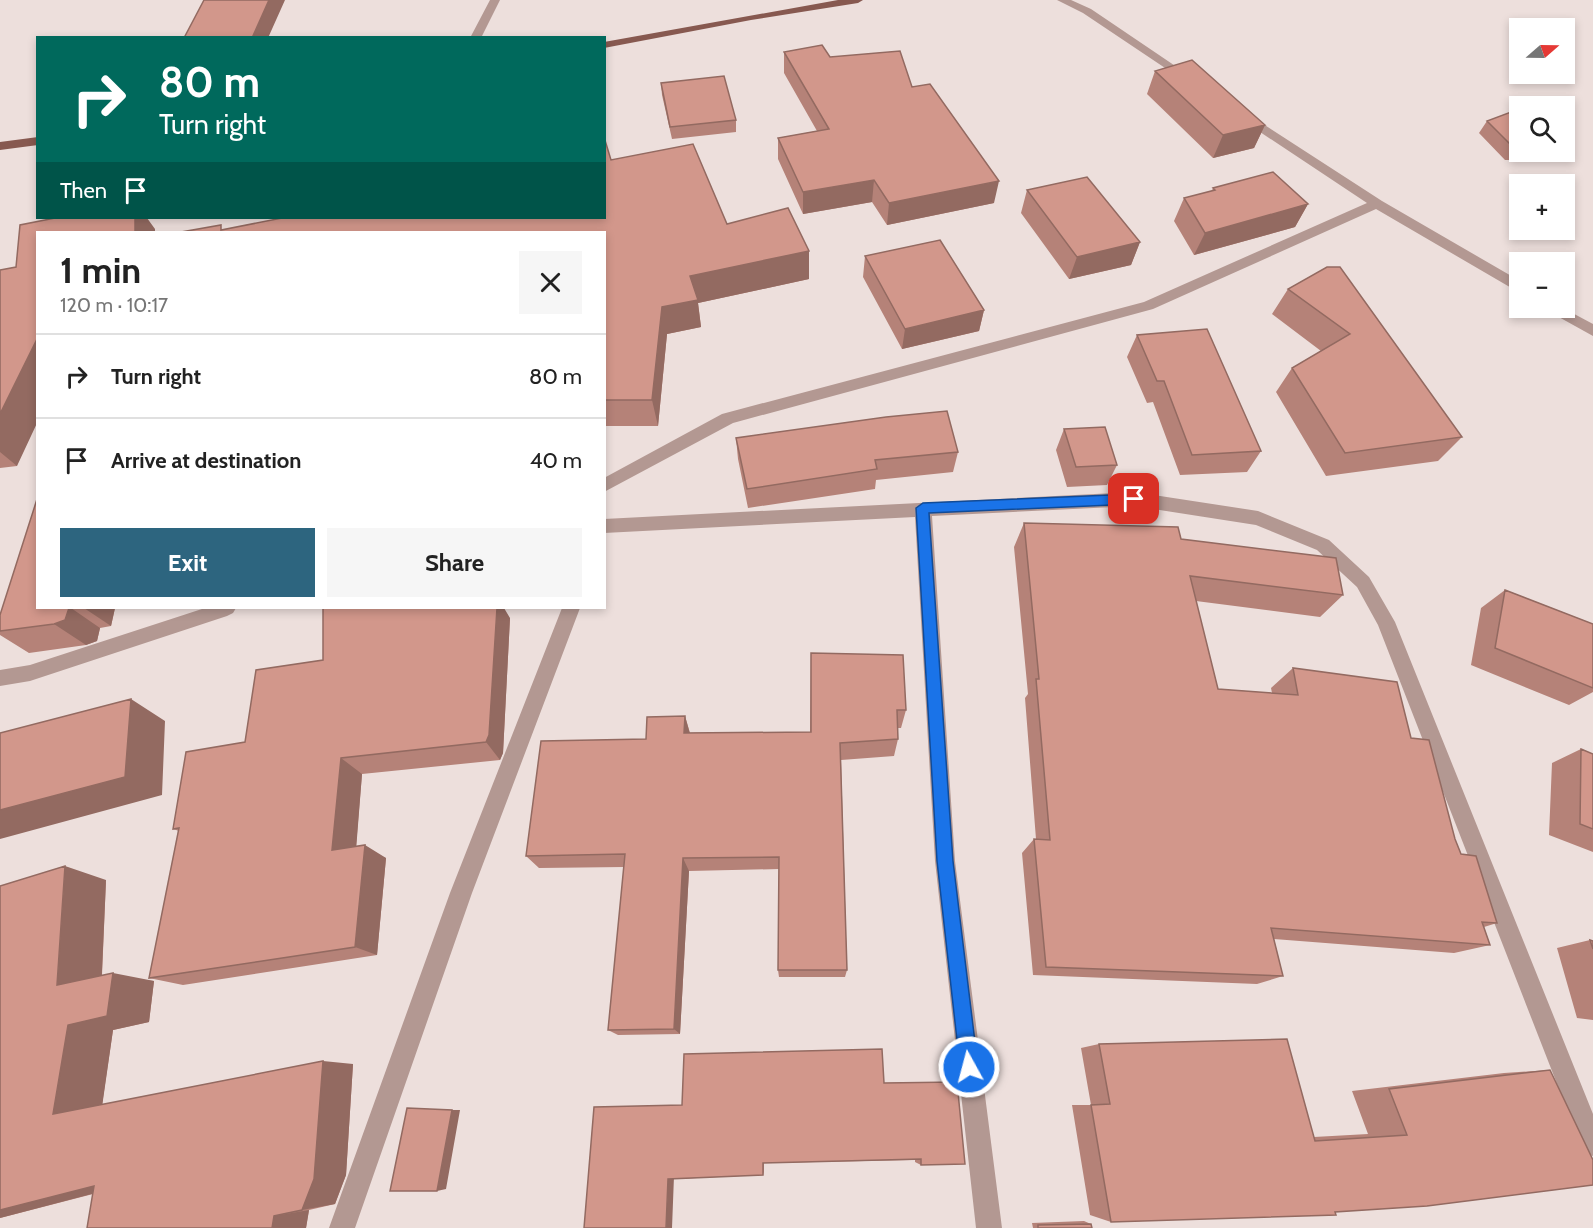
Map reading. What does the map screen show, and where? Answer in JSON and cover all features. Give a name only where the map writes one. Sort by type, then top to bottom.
[{"type":"main road","points":[[606,45],[751,17],[858,0]]},
{"type":"main road","points":[[0,146],[36,141]]},
{"type":"street","points":[[476,36],[495,0]]},
{"type":"street","points":[[1062,0],[1087,11],[1203,88]]},
{"type":"street","points":[[1087,11],[1099,0]]},
{"type":"street","points":[[1232,107],[1377,204],[1509,282]]},
{"type":"street","points":[[606,485],[729,418],[1148,306],[1377,204]]},
{"type":"street","points":[[1570,318],[1593,331]]},
{"type":"street","points":[[606,526],[1134,499],[1258,518],[1323,545],[1363,582],[1386,622],[1593,1144]]},
{"type":"street","points":[[923,508],[945,861],[988,1228]]},
{"type":"street","points":[[0,678],[30,673],[224,609]]},
{"type":"street","points":[[342,1228],[461,893],[570,609]]},
{"type":"building","points":[[204,0],[269,0],[253,36],[185,36]]},
{"type":"building","points":[[822,45],[830,57],[900,51],[912,87],[930,84],[999,181],[889,203],[874,180],[803,192],[778,138],[829,129],[784,52]]},
{"type":"building","points":[[1192,60],[1265,125],[1223,135],[1155,71]]},
{"type":"building","points":[[724,76],[736,120],[670,127],[661,83]]},
{"type":"building","points":[[1509,113],[1509,143],[1487,121]]},
{"type":"building","points":[[606,144],[611,160],[693,144],[727,224],[788,208],[809,251],[690,276],[698,300],[662,307],[652,400],[606,400],[606,231],[187,231],[221,225],[221,230],[277,219],[606,219]]},
{"type":"building","points":[[1273,172],[1308,204],[1205,233],[1184,198],[1215,190],[1213,188]]},
{"type":"building","points":[[1087,177],[1140,242],[1077,257],[1027,190]]},
{"type":"building","points":[[50,219],[135,219],[135,231],[36,231],[36,341],[0,414],[0,270],[16,267],[20,225]]},
{"type":"building","points":[[940,240],[984,310],[905,329],[865,256]]},
{"type":"building","points":[[1327,267],[1340,267],[1462,437],[1345,453],[1292,368],[1350,334],[1288,289]]},
{"type":"building","points":[[1207,329],[1261,451],[1192,455],[1164,381],[1157,381],[1137,335]]},
{"type":"building","points":[[947,411],[958,452],[875,460],[877,469],[747,489],[736,438]]},
{"type":"building","points":[[1105,427],[1117,465],[1076,467],[1064,429]]},
{"type":"building","points":[[36,502],[36,609],[69,609],[65,620],[54,624],[0,631],[0,615]]},
{"type":"building","points":[[1024,523],[1178,527],[1181,539],[1336,558],[1343,595],[1190,576],[1218,689],[1298,695],[1293,668],[1397,682],[1411,738],[1429,740],[1461,854],[1476,856],[1497,923],[1482,922],[1490,945],[1271,928],[1283,976],[1046,967],[1034,839],[1050,840],[1036,679],[1039,679]]},
{"type":"building","points":[[1505,590],[1593,624],[1593,688],[1495,648]]},
{"type":"building","points":[[323,609],[497,609],[489,735],[486,742],[341,758],[332,850],[365,845],[355,947],[149,978],[179,828],[173,829],[186,752],[245,742],[256,670],[323,660]]},
{"type":"building","points":[[811,653],[903,655],[906,710],[897,710],[898,739],[840,743],[847,970],[778,970],[779,857],[683,858],[674,1029],[608,1030],[625,854],[526,856],[541,741],[646,739],[647,717],[685,716],[684,733],[811,732]]},
{"type":"building","points":[[131,699],[125,777],[0,810],[0,733]]},
{"type":"building","points":[[1581,749],[1593,754],[1593,829],[1580,824]]},
{"type":"building","points":[[65,866],[57,985],[113,973],[107,1016],[68,1025],[53,1114],[323,1061],[314,1179],[302,1210],[274,1216],[272,1228],[87,1228],[94,1186],[0,1210],[0,886]]},
{"type":"building","points":[[1287,1039],[1315,1141],[1407,1135],[1389,1089],[1550,1070],[1593,1160],[1593,1185],[1427,1206],[1335,1212],[1336,1215],[1111,1222],[1091,1105],[1110,1104],[1099,1044]]},
{"type":"building","points":[[882,1049],[884,1083],[957,1082],[965,1164],[921,1165],[921,1159],[763,1163],[763,1175],[668,1179],[666,1228],[584,1228],[594,1107],[682,1105],[684,1054]]},
{"type":"building","points":[[407,1108],[452,1110],[437,1191],[390,1191]]},
{"type":"building","points":[[1091,1224],[1092,1228],[1038,1228],[1038,1225]]},
{"type":"route","points":[[969,1067],[945,861],[923,508],[1134,499]]}]
